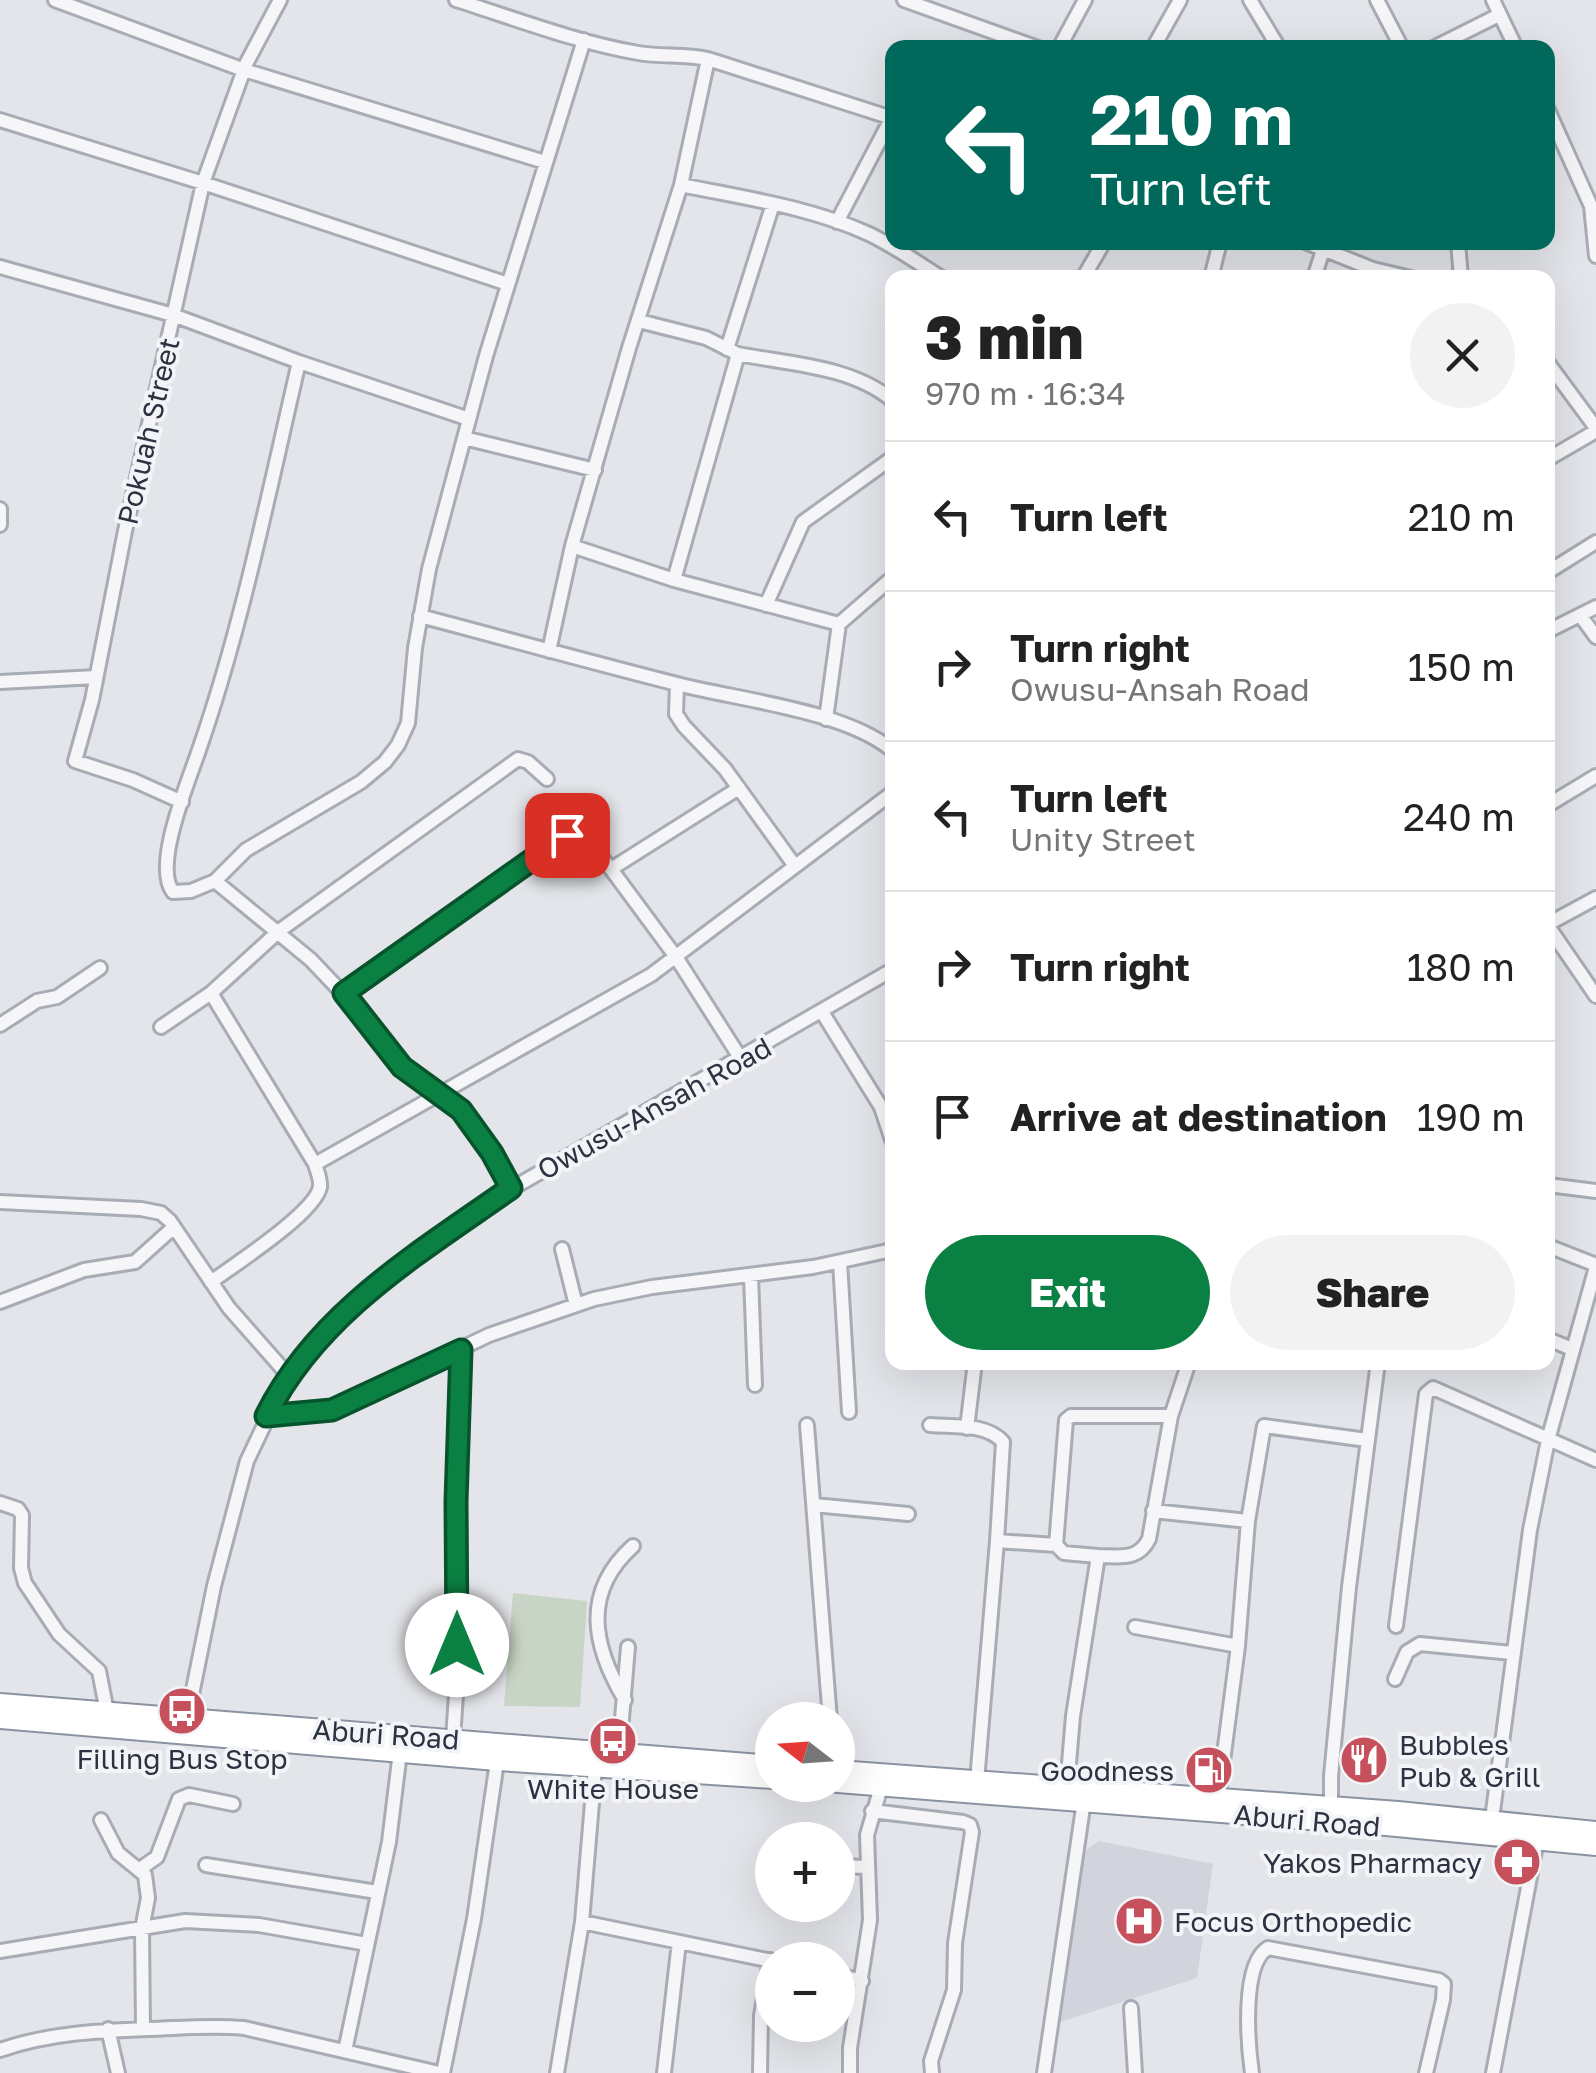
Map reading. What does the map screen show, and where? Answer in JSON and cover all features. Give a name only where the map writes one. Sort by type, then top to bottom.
[{"type":"highway","name":"Aburi Road","points":[[0,1703],[452,1738],[498,1752],[595,1767],[755,1777]]},
{"type":"highway","name":"Aburi Road","points":[[0,1718],[400,1752],[620,1754],[755,1764]]},
{"type":"highway","name":"Aburi Road","points":[[855,1771],[1218,1800],[1596,1846]]},
{"type":"highway","name":"Aburi Road","points":[[855,1784],[1084,1801],[1492,1819],[1596,1831]]},
{"type":"street","points":[[55,0],[244,70],[545,162]]},
{"type":"street","name":"Pokuah Street","points":[[182,802],[133,780],[75,761],[203,183],[244,70],[280,0]]},
{"type":"street","points":[[456,0],[638,53],[708,58],[885,115]]},
{"type":"street","points":[[904,0],[1016,40]]},
{"type":"street","points":[[1063,40],[1086,0]]},
{"type":"street","points":[[1160,40],[1180,0]]},
{"type":"street","points":[[1250,0],[1274,40]]},
{"type":"street","points":[[1377,0],[1398,40]]},
{"type":"street","points":[[1493,0],[1512,40]]},
{"type":"street","points":[[1448,40],[1499,15]]},
{"type":"street","points":[[299,362],[224,676],[166,858],[168,886],[173,892],[184,893],[214,881],[246,850],[361,782],[398,745],[408,723],[429,570],[508,284],[584,40]]},
{"type":"street","points":[[549,651],[572,546],[681,185],[708,58]]},
{"type":"street","points":[[0,120],[508,284]]},
{"type":"street","points":[[1555,124],[1594,205],[1596,256]]},
{"type":"street","points":[[837,222],[885,130]]},
{"type":"street","points":[[681,185],[837,222],[885,244]]},
{"type":"street","points":[[674,580],[773,204]]},
{"type":"street","points":[[896,250],[929,270]]},
{"type":"street","points":[[1317,270],[1323,250],[1376,270]]},
{"type":"street","points":[[0,267],[173,315],[469,420]]},
{"type":"street","points":[[638,321],[706,338],[732,351],[868,382],[885,395]]},
{"type":"street","points":[[1555,373],[1596,430],[1555,456]]},
{"type":"street","points":[[464,438],[595,470]]},
{"type":"street","points":[[766,604],[803,522],[885,463]]},
{"type":"street","points":[[0,509],[0,525]]},
{"type":"street","points":[[1555,568],[1596,542]]},
{"type":"street","points":[[572,546],[674,580],[839,624]]},
{"type":"street","points":[[826,719],[839,624],[885,584]]},
{"type":"street","points":[[1555,628],[1596,608]]},
{"type":"street","points":[[1580,615],[1596,637]]},
{"type":"street","points":[[420,616],[826,719],[885,744]]},
{"type":"street","points":[[0,682],[96,677]]},
{"type":"street","points":[[677,684],[676,714],[739,788],[795,866]]},
{"type":"street","points":[[161,1028],[211,993],[279,931],[518,759],[528,762],[548,780]]},
{"type":"street","points":[[1555,801],[1596,776]]},
{"type":"street","points":[[611,869],[739,788]]},
{"type":"street","points":[[315,1164],[645,978],[885,799]]},
{"type":"street","points":[[344,993],[571,832],[582,835],[611,869],[676,958],[741,1059]]},
{"type":"street","points":[[214,881],[279,931],[344,993],[402,1067],[461,1110],[511,1188]]},
{"type":"street","points":[[1555,921],[1596,898]]},
{"type":"street","points":[[1555,946],[1596,996]]},
{"type":"street","points":[[0,1025],[37,1001],[57,996],[100,968]]},
{"type":"street","name":"Owusu-Ansah Road","points":[[187,1719],[234,1500],[266,1416],[288,1375],[376,1284],[511,1188],[885,974]]},
{"type":"street","points":[[211,993],[315,1164],[321,1183],[315,1198],[294,1221],[211,1282]]},
{"type":"street","points":[[822,1012],[885,1119]]},
{"type":"street","points":[[1555,1186],[1596,1191]]},
{"type":"street","points":[[0,1202],[153,1210],[161,1214],[249,1333],[288,1375]]},
{"type":"street","points":[[0,1302],[84,1270],[135,1262],[174,1227]]},
{"type":"street","points":[[562,1249],[576,1305]]},
{"type":"street","points":[[1492,1819],[1530,1530],[1548,1440],[1596,1266],[1555,1249]]},
{"type":"street","points":[[266,1416],[332,1410],[489,1335],[576,1305],[652,1287],[751,1276],[885,1252]]},
{"type":"street","points":[[840,1262],[849,1412]]},
{"type":"street","points":[[751,1276],[755,1386]]},
{"type":"street","points":[[1555,1341],[1572,1349]]},
{"type":"street","points":[[452,1738],[457,1681],[456,1501],[461,1350]]},
{"type":"street","points":[[967,1428],[974,1370]]},
{"type":"street","points":[[997,1542],[1056,1545],[1064,1553],[1098,1556],[1133,1557],[1141,1552],[1149,1539],[1171,1416],[1185,1370]]},
{"type":"street","points":[[1318,1811],[1331,1776],[1349,1587],[1377,1370]]},
{"type":"street","points":[[1396,1626],[1426,1394],[1433,1388],[1596,1460]]},
{"type":"street","points":[[1056,1545],[1066,1420],[1070,1416],[1171,1416]]},
{"type":"street","points":[[807,1425],[829,1702]]},
{"type":"street","points":[[930,1426],[990,1432],[1003,1442],[977,1781]]},
{"type":"street","points":[[1218,1800],[1238,1646],[1248,1520],[1264,1426],[1367,1440]]},
{"type":"street","points":[[0,1503],[18,1509],[22,1515],[21,1568],[32,1596],[66,1642],[99,1670],[107,1712]]},
{"type":"street","points":[[814,1505],[908,1514]]},
{"type":"street","points":[[1153,1511],[1248,1520]]},
{"type":"street","points":[[624,1700],[607,1664],[596,1626],[608,1572],[634,1546]]},
{"type":"street","points":[[1066,1787],[1098,1556]]},
{"type":"street","points":[[1135,1628],[1238,1646]]},
{"type":"street","points":[[1394,1679],[1407,1652],[1420,1644],[1512,1653]]},
{"type":"street","points":[[620,1754],[628,1647]]},
{"type":"street","points":[[345,2050],[391,1830],[400,1752]]},
{"type":"street","points":[[0,2050],[38,2039],[108,2029],[231,2027],[345,2050],[416,2071],[441,2073],[474,1919],[498,1752]]},
{"type":"street","points":[[557,2073],[582,1922],[595,1767]]},
{"type":"street","points":[[850,2073],[850,2048],[871,1902],[866,1867],[872,1811],[882,1786]]},
{"type":"street","points":[[140,1869],[157,1857],[179,1799],[189,1795],[233,1804]]},
{"type":"street","points":[[1044,2073],[1084,1801]]},
{"type":"street","points":[[872,1811],[963,1822],[970,1825],[972,1832],[956,1943],[954,1990],[931,2061],[932,2073]]},
{"type":"street","points":[[101,1820],[118,1853],[145,1875],[148,1898],[142,1929],[143,2029]]},
{"type":"street","points":[[1493,2073],[1536,1840]]},
{"type":"street","points":[[206,1864],[377,1892]]},
{"type":"street","points":[[855,1867],[866,1867]]},
{"type":"street","points":[[0,1951],[185,1922],[258,1924],[367,1944]]},
{"type":"street","points":[[582,1922],[755,1957]]},
{"type":"street","points":[[664,2073],[679,1942]]},
{"type":"street","points":[[1252,2073],[1250,1996],[1258,1956],[1268,1948],[1439,1980],[1444,1984],[1444,2000],[1426,2073]]},
{"type":"street","points":[[855,1979],[862,1980]]},
{"type":"street","points":[[1130,2008],[1135,2073]]},
{"type":"street","points":[[108,2029],[118,2073]]},
{"type":"street","points":[[760,2042],[760,2073]]},
{"type":"shaded area","name":"Focus Orthopedic","points":[[1099,1841],[1213,1864],[1197,1978],[1057,2023],[1083,1852]]},
{"type":"green space","points":[[513,1593],[587,1601],[580,1707],[504,1706]]},
{"type":"place","name":"Filling Bus Stop","points":[[182,1711]]},
{"type":"place","name":"White House","points":[[613,1741]]},
{"type":"place","name":"Bubbles Pub & Grill","points":[[1364,1760]]},
{"type":"place","name":"Goodness","points":[[1209,1770]]},
{"type":"place","name":"Yakos Pharmacy","points":[[1517,1862]]},
{"type":"place","name":"Focus Orthopedic","points":[[1139,1921]]},
{"type":"route","points":[[457,1645],[461,1350],[332,1410],[266,1416],[288,1375],[376,1284],[511,1188],[461,1110],[402,1067],[344,993],[567,835]]}]
